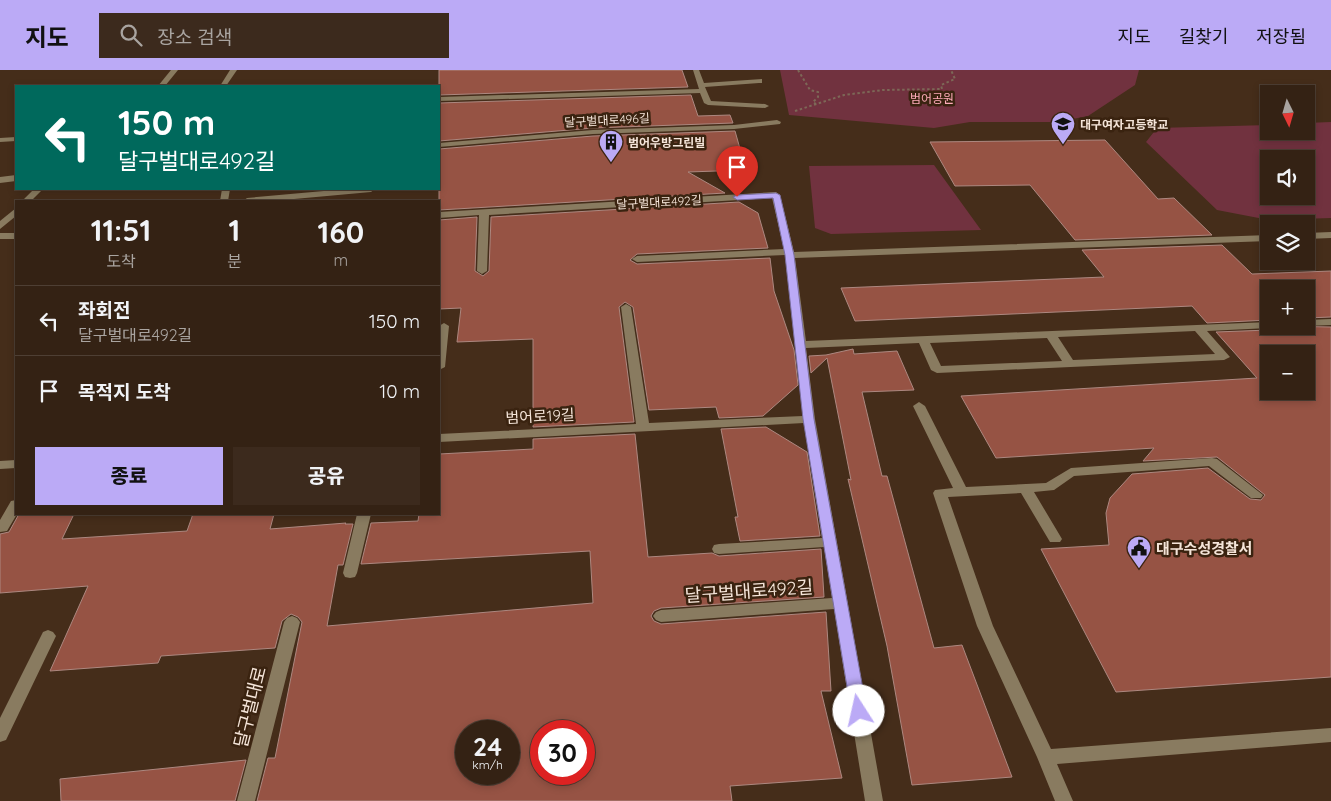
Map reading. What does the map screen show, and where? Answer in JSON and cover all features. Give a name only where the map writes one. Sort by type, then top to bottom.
[{"type":"street","points":[[163,85],[176,70]]},
{"type":"street","points":[[224,85],[234,70]]},
{"type":"street","points":[[696,70],[708,103],[765,106]]},
{"type":"street","points":[[440,99],[702,88],[759,81]]},
{"type":"street","name":"달구벌대로496길","points":[[440,145],[593,132],[734,127],[777,122]]},
{"type":"street","points":[[0,140],[15,139]]},
{"type":"street","points":[[0,180],[15,178]]},
{"type":"street","points":[[27,200],[38,190]]},
{"type":"street","points":[[256,200],[361,190]]},
{"type":"street","name":"달구벌대로492길","points":[[440,215],[776,195],[789,254],[809,419],[874,801]]},
{"type":"street","points":[[0,226],[15,212]]},
{"type":"street","points":[[482,271],[484,213]]},
{"type":"street","points":[[0,236],[15,236]]},
{"type":"street","points":[[1315,236],[1331,236]]},
{"type":"street","points":[[637,259],[1260,238]]},
{"type":"street","points":[[626,307],[643,428]]},
{"type":"street","points":[[1315,323],[1331,322]]},
{"type":"street","points":[[800,345],[1260,325]]},
{"type":"street","points":[[440,360],[444,326]]},
{"type":"street","points":[[923,340],[937,370],[1224,357],[1198,328]]},
{"type":"street","points":[[1051,334],[1070,364]]},
{"type":"street","points":[[918,406],[962,492]]},
{"type":"street","name":"범어로19길","points":[[440,438],[809,419]]},
{"type":"street","points":[[1064,801],[1046,757],[985,626],[940,493],[1049,487],[1070,472],[1212,462],[1256,496]]},
{"type":"street","points":[[0,465],[15,464]]},
{"type":"street","points":[[1025,489],[1055,539]]},
{"type":"street","points":[[2,528],[15,506]]},
{"type":"street","points":[[350,573],[364,515]]},
{"type":"street","points":[[719,548],[830,542]]},
{"type":"street","name":"달구벌대로492길","points":[[661,616],[840,603]]},
{"type":"street","name":"달구벌대로","points":[[246,801],[292,622]]},
{"type":"street","points":[[0,735],[48,636]]},
{"type":"street","points":[[1046,757],[1331,735]]},
{"type":"path","points":[[798,70],[810,90],[818,92],[818,97],[813,102],[817,104]]},
{"type":"path","points":[[808,107],[844,94],[883,90],[942,89],[941,85],[955,80],[951,70]]},
{"type":"green space","name":"범어공원","points":[[780,70],[1139,70],[1135,85],[1088,116],[1057,122],[970,122],[934,128],[789,115]]},
{"type":"green space","points":[[1331,122],[1331,218],[1315,219],[1315,215],[1260,215],[1260,218],[1217,210],[1146,142],[1157,128],[1260,125],[1260,140],[1315,140],[1315,123]]},
{"type":"green space","points":[[934,165],[981,230],[831,234],[815,228],[809,166]]},
{"type":"building","points":[[439,70],[682,70],[688,87],[440,95]]},
{"type":"building","points":[[691,95],[698,116],[730,115],[733,123],[593,128],[440,141],[440,103]]},
{"type":"building","points":[[735,131],[746,170],[688,172],[725,193],[440,210],[440,149],[593,136]]},
{"type":"building","points":[[1105,140],[1158,199],[1174,198],[1212,235],[1075,240],[1030,185],[955,186],[930,142]]},
{"type":"building","points":[[739,202],[758,213],[768,248],[637,254],[630,260],[637,264],[770,258],[774,291],[794,350],[798,385],[763,416],[719,418],[716,407],[649,410],[633,307],[625,302],[619,307],[634,422],[533,427],[533,339],[457,342],[461,308],[440,309],[440,220],[477,217],[475,271],[483,276],[489,271],[491,217]]},
{"type":"building","points":[[1222,245],[1252,274],[1331,271],[1331,317],[1315,318],[1315,280],[1260,280],[1260,320],[1207,323],[1192,306],[855,321],[841,288],[1104,277],[1082,250]]},
{"type":"building","points":[[1315,327],[1331,327],[1331,677],[1116,692],[1041,549],[1109,545],[1106,513],[1110,498],[1132,474],[1208,468],[1250,499],[1261,500],[1265,495],[1217,457],[1143,461],[1154,448],[996,458],[961,396],[1257,378],[1216,332],[1260,330],[1260,335],[1315,335]]},
{"type":"building","points":[[853,349],[854,354],[897,351],[914,390],[862,392],[882,476],[887,476],[934,648],[962,645],[1012,777],[912,785],[887,646],[848,479],[851,480],[827,358],[811,373],[809,356],[826,355]]},
{"type":"building","points":[[766,427],[807,452],[820,536],[740,541],[735,517],[738,517],[721,429]]},
{"type":"building","points":[[635,434],[648,557],[712,553],[719,556],[821,549],[824,597],[661,608],[654,611],[651,616],[654,621],[661,624],[826,612],[831,691],[821,691],[842,778],[730,786],[732,801],[257,801],[268,758],[275,758],[302,622],[298,617],[291,614],[282,621],[275,648],[161,656],[158,663],[50,671],[88,586],[0,593],[0,534],[9,532],[18,515],[74,515],[62,539],[187,531],[193,515],[274,515],[270,529],[353,524],[343,565],[338,565],[327,626],[593,603],[590,551],[361,564],[371,523],[418,521],[419,515],[440,515],[440,454],[533,449],[533,439]]},
{"type":"building","points":[[246,760],[235,801],[61,801],[60,779]]},
{"type":"place","name":"대구여자고등학교","points":[[1063,145]]},
{"type":"place","name":"범어우방그린빌","points":[[611,163]]},
{"type":"place","name":"대구수성경찰서","points":[[1139,569]]},
{"type":"route","points":[[737,197],[776,195],[790,255],[809,419],[859,711]]}]
